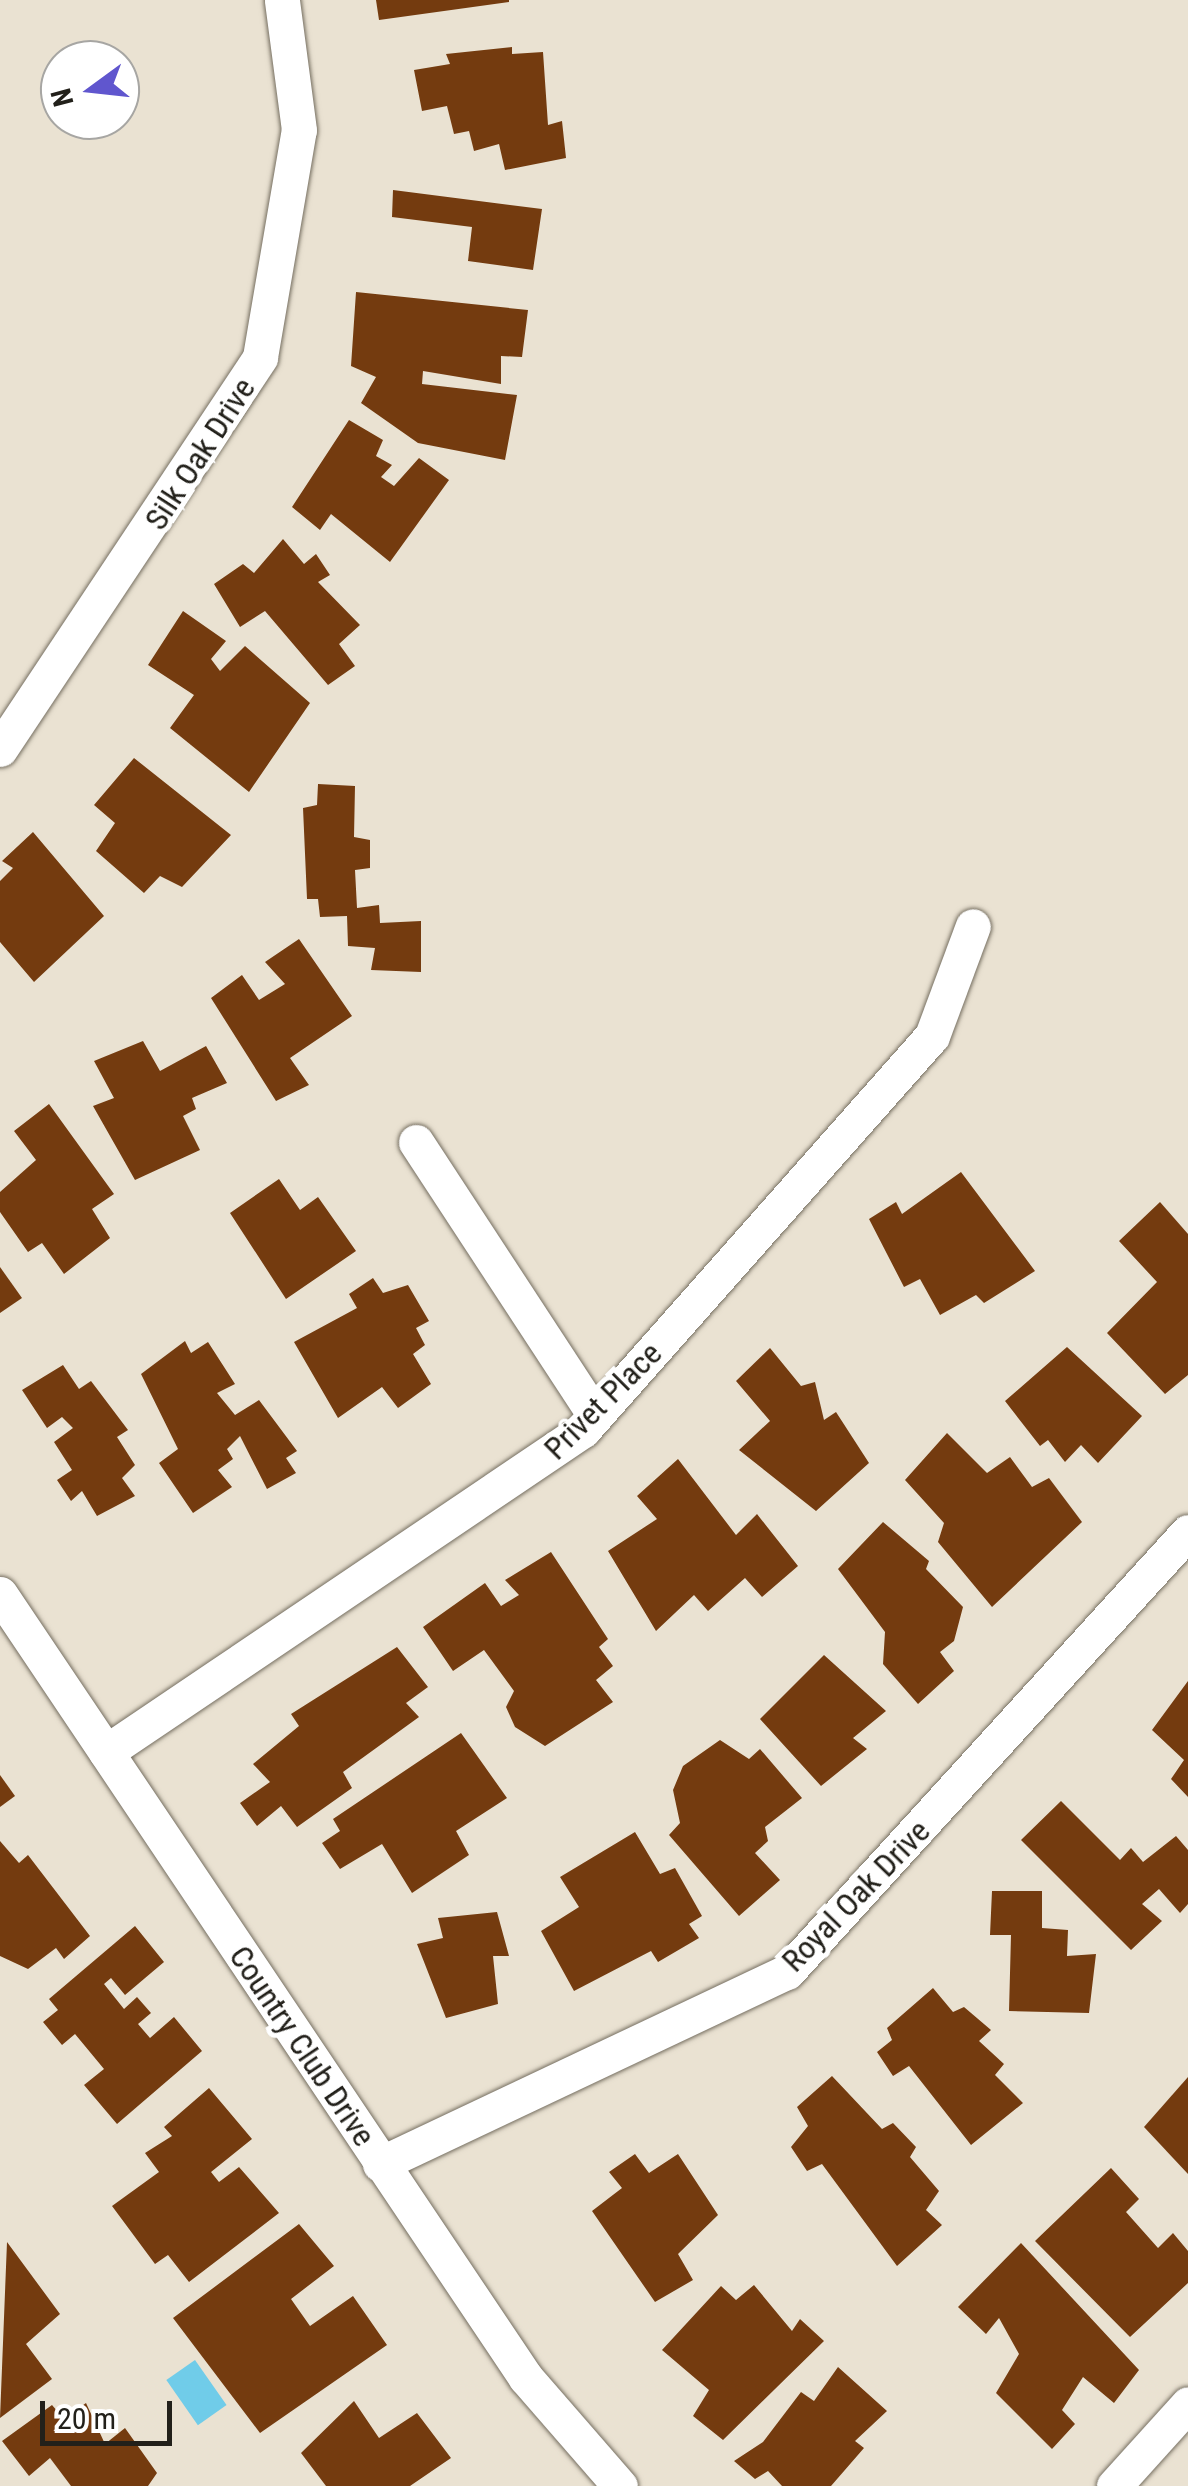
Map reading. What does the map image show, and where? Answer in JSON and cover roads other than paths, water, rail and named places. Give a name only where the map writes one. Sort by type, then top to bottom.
[{"type":"street","name":"Silk Oak Drive","points":[[0,749],[260,357],[300,130],[282,0]]},
{"type":"street","name":"Privet Place","points":[[106,1752],[522,1478],[595,1416],[932,1036],[972,926]]},
{"type":"street","points":[[416,1142],[595,1416]]},
{"type":"street","name":"Royal Oak Drive","points":[[380,2164],[787,1972],[1188,1532]]},
{"type":"street","name":"Country Club Drive","points":[[0,1594],[526,2378],[620,2486]]},
{"type":"street","points":[[1114,2486],[1188,2404]]},
{"type":"water","points":[[195,2360],[227,2405],[198,2425],[166,2380]]}]
